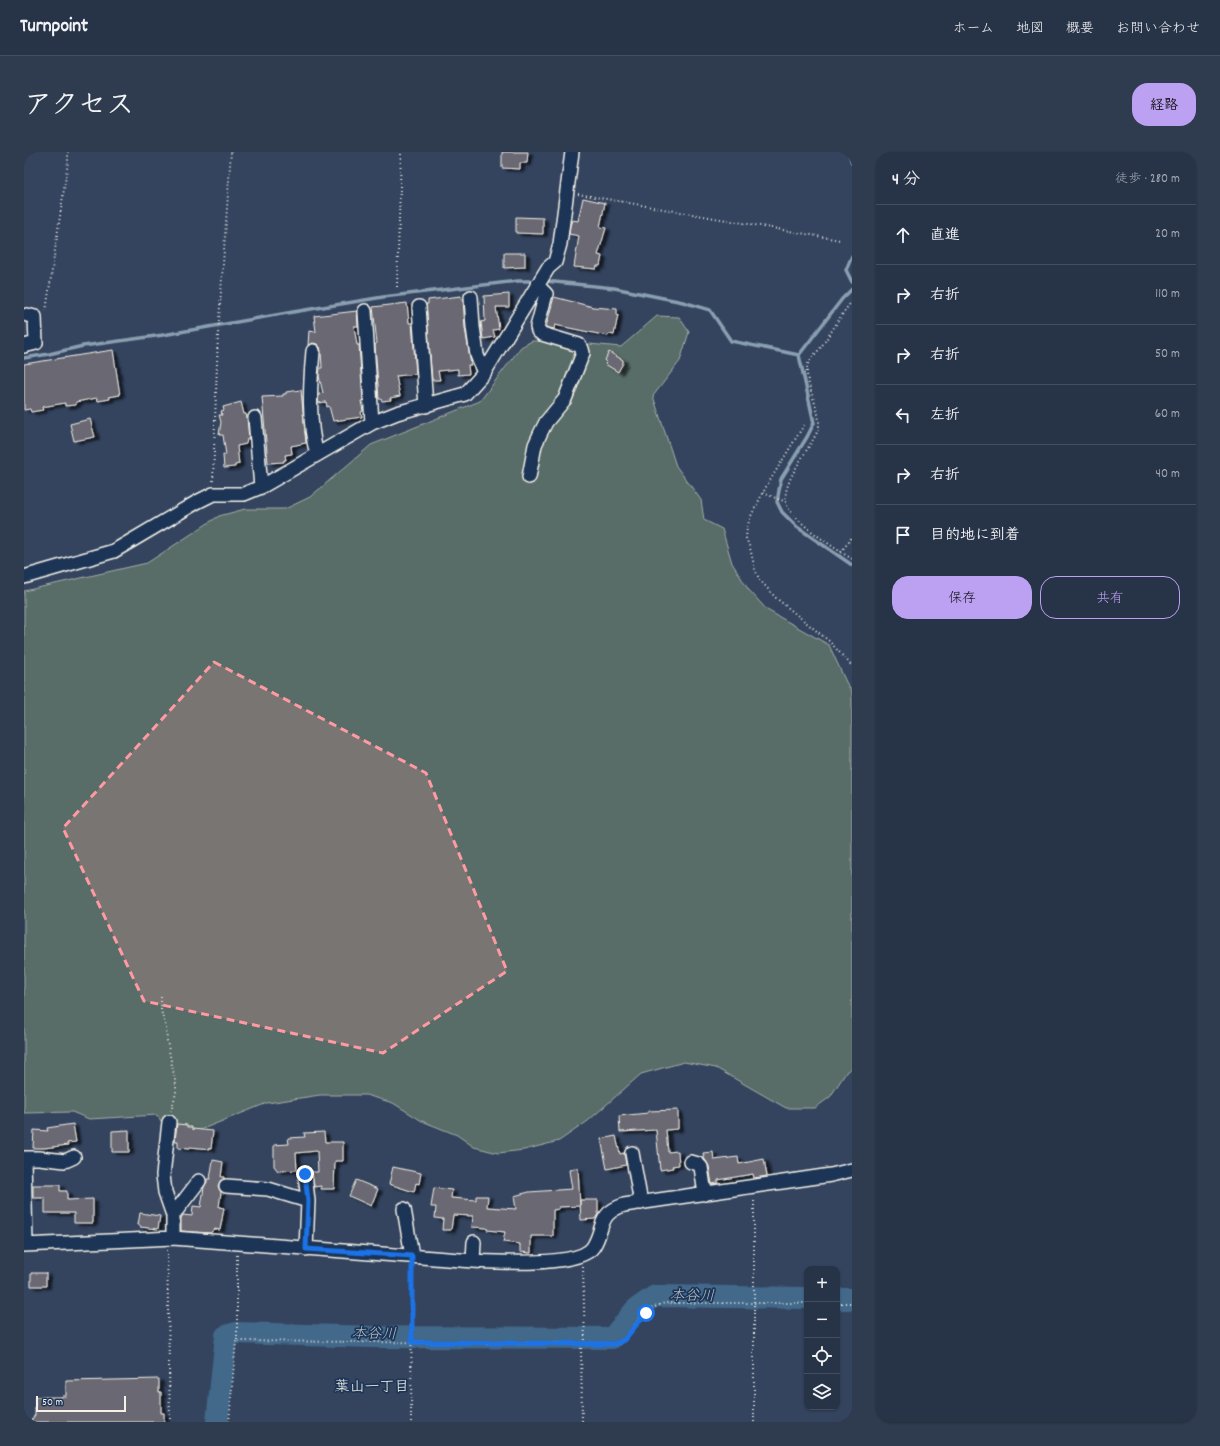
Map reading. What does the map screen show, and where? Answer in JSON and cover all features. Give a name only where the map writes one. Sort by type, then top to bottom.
[{"type":"street","points":[[24,577],[114,551],[213,494],[244,494],[262,487],[372,423],[397,413],[465,394],[484,373],[537,285],[548,268],[555,262],[560,244],[572,152]]},
{"type":"street","points":[[529,477],[540,434],[546,422],[565,399],[583,353],[579,345],[542,334],[538,331],[537,327],[546,294],[537,285]]},
{"type":"street","points":[[471,297],[477,355],[484,373]]},
{"type":"street","points":[[419,307],[426,406]]},
{"type":"street","points":[[365,311],[372,423]]},
{"type":"street","points":[[24,346],[36,343],[35,317],[27,315]]},
{"type":"street","points":[[312,351],[310,403],[314,442],[317,455]]},
{"type":"street","points":[[255,418],[262,487]]},
{"type":"street","points":[[169,1122],[163,1175],[165,1192],[173,1215],[170,1238]]},
{"type":"street","points":[[632,1154],[641,1203]]},
{"type":"street","points":[[74,1157],[65,1161],[24,1158],[25,1245],[170,1238],[474,1261],[543,1261],[583,1254],[592,1248],[603,1221],[616,1208],[831,1175],[852,1170]]},
{"type":"street","points":[[691,1162],[698,1164],[701,1167],[705,1194]]},
{"type":"street","points":[[305,1174],[308,1201],[306,1249]]},
{"type":"street","points":[[173,1215],[199,1181]]},
{"type":"street","points":[[226,1186],[268,1189],[308,1201]]},
{"type":"street","points":[[404,1209],[412,1256]]},
{"type":"street","points":[[474,1242],[474,1261]]},
{"type":"path","points":[[46,316],[68,162],[68,152]]},
{"type":"path","points":[[213,494],[218,334],[231,152]]},
{"type":"path","points":[[397,287],[401,152]]},
{"type":"path","points":[[567,192],[840,240]]},
{"type":"path","points":[[786,502],[787,489],[790,482],[818,429],[818,418],[808,378],[808,363],[824,343],[852,301]]},
{"type":"path","points":[[804,425],[763,492],[751,516],[745,534],[759,579],[776,598],[829,641],[852,666]]},
{"type":"path","points":[[763,492],[786,502],[794,514],[807,527],[852,559]]},
{"type":"path","points":[[841,552],[852,537]]},
{"type":"path","points":[[161,997],[161,1011],[166,1027],[167,1041],[176,1085],[176,1093],[169,1122]]},
{"type":"path","points":[[754,1186],[754,1422]]},
{"type":"path","points":[[170,1238],[170,1422]]},
{"type":"path","points":[[229,1422],[237,1339],[237,1244]]},
{"type":"path","points":[[583,1254],[585,1343]]},
{"type":"path","points":[[411,1422],[412,1256]]},
{"type":"path","points":[[237,1339],[615,1344],[624,1340],[646,1313],[666,1303],[804,1303]]},
{"type":"path","points":[[840,1303],[852,1303]]},
{"type":"path","points":[[581,1344],[582,1422]]},
{"type":"highlighted area","points":[[214,662],[426,773],[507,971],[383,1053],[144,1001],[63,828]]},
{"type":"green space","points":[[657,316],[679,317],[689,332],[680,361],[653,396],[676,466],[701,500],[704,520],[722,529],[732,563],[748,589],[767,610],[829,645],[852,692],[852,1068],[847,1071],[830,1097],[815,1108],[786,1108],[716,1068],[684,1062],[641,1074],[588,1121],[559,1141],[524,1150],[498,1153],[474,1147],[457,1135],[422,1121],[393,1103],[366,1095],[320,1095],[267,1103],[200,1130],[186,1133],[171,1130],[163,1124],[157,1115],[89,1119],[72,1112],[24,1113],[24,591],[147,563],[219,516],[245,509],[285,509],[310,497],[371,445],[480,401],[521,347],[532,341],[621,347]]},
{"type":"building","points":[[502,152],[528,152],[527,163],[520,163],[520,169],[502,168]]},
{"type":"building","points":[[583,198],[605,203],[600,227],[606,228],[598,255],[602,256],[600,266],[597,266],[596,269],[574,267],[579,236],[569,234],[570,226],[572,220],[578,221]]},
{"type":"building","points":[[516,217],[543,218],[543,234],[516,233]]},
{"type":"building","points":[[504,253],[525,253],[525,267],[504,268]]},
{"type":"building","points":[[509,294],[509,307],[496,307],[499,329],[493,330],[495,337],[483,339],[481,322],[485,321],[484,296]]},
{"type":"building","points":[[461,296],[461,300],[463,299],[465,328],[471,365],[468,365],[469,374],[458,375],[458,369],[438,371],[440,380],[432,380],[426,304],[428,304],[428,300]]},
{"type":"building","points":[[554,297],[593,307],[617,309],[618,315],[614,335],[609,334],[608,336],[555,325],[554,329],[546,327]]},
{"type":"building","points":[[407,303],[409,323],[412,323],[416,374],[396,376],[400,396],[390,398],[391,400],[382,401],[379,399],[375,345],[377,343],[373,307]]},
{"type":"building","points":[[357,311],[358,326],[354,326],[357,345],[359,345],[363,401],[361,401],[363,411],[361,412],[362,417],[333,421],[329,406],[327,407],[326,402],[318,403],[319,394],[323,393],[319,376],[320,368],[322,368],[321,351],[317,344],[313,343],[308,345],[309,331],[316,332],[314,316]]},
{"type":"building","points":[[113,350],[120,395],[109,397],[110,399],[98,401],[97,398],[76,402],[76,405],[65,406],[65,403],[42,407],[43,410],[31,412],[30,409],[24,410],[24,364]]},
{"type":"building","points":[[609,352],[623,360],[618,372],[605,364],[607,362],[605,360]]},
{"type":"building","points":[[301,390],[306,443],[291,446],[292,454],[285,455],[286,460],[284,460],[284,462],[268,463],[262,397],[283,396],[286,392]]},
{"type":"building","points":[[241,402],[244,414],[246,414],[247,418],[249,439],[247,439],[246,444],[237,446],[239,464],[235,465],[235,467],[224,468],[223,455],[226,455],[223,435],[219,435],[221,422],[219,415],[222,415],[221,411],[224,410],[223,407]]},
{"type":"building","points":[[90,419],[95,437],[74,441],[70,424]]},
{"type":"building","points":[[678,1110],[678,1129],[666,1130],[668,1152],[678,1151],[679,1165],[672,1166],[673,1168],[660,1170],[656,1130],[620,1132],[619,1116],[648,1113],[648,1111]]},
{"type":"building","points":[[73,1124],[76,1142],[67,1143],[68,1145],[33,1148],[34,1130],[48,1131],[47,1128]]},
{"type":"building","points":[[177,1124],[187,1125],[187,1127],[192,1127],[192,1129],[213,1131],[211,1149],[190,1147],[189,1149],[178,1148],[178,1141],[175,1141]]},
{"type":"building","points":[[129,1130],[129,1152],[112,1152],[112,1131]]},
{"type":"building","points":[[324,1132],[325,1142],[343,1142],[343,1161],[335,1161],[334,1189],[321,1189],[321,1186],[314,1187],[312,1172],[318,1172],[317,1151],[296,1153],[297,1170],[278,1171],[274,1166],[274,1145],[289,1144],[288,1138],[305,1137],[304,1133]]},
{"type":"building","points":[[616,1136],[620,1154],[624,1153],[626,1165],[607,1169],[601,1139]]},
{"type":"building","points":[[713,1152],[714,1160],[738,1157],[739,1164],[764,1159],[767,1176],[754,1178],[753,1174],[718,1180],[718,1183],[712,1184],[709,1166],[703,1153]]},
{"type":"building","points":[[213,1160],[223,1162],[221,1177],[224,1177],[224,1179],[220,1181],[218,1186],[221,1192],[219,1207],[224,1208],[220,1230],[215,1229],[210,1233],[181,1231],[181,1218],[183,1215],[192,1216],[193,1206],[201,1207],[204,1187],[207,1179],[210,1179]]},
{"type":"building","points":[[393,1167],[421,1173],[419,1184],[416,1183],[414,1192],[389,1184]]},
{"type":"building","points":[[578,1168],[580,1206],[559,1207],[559,1209],[553,1210],[553,1236],[531,1236],[531,1253],[520,1252],[520,1244],[503,1242],[505,1232],[487,1230],[487,1228],[472,1227],[473,1216],[453,1215],[451,1230],[442,1230],[443,1219],[435,1218],[436,1207],[431,1207],[434,1188],[452,1190],[451,1198],[476,1200],[476,1196],[488,1196],[487,1207],[516,1209],[514,1196],[529,1192],[572,1189],[569,1170]]},
{"type":"building","points":[[356,1180],[378,1189],[371,1206],[349,1196]]},
{"type":"building","points":[[33,1185],[60,1185],[60,1191],[67,1191],[67,1200],[93,1199],[93,1223],[74,1223],[74,1213],[45,1213],[45,1198],[33,1198]]},
{"type":"building","points":[[580,1200],[598,1200],[598,1214],[595,1219],[581,1220]]},
{"type":"building","points":[[140,1213],[160,1216],[158,1229],[140,1227],[140,1225],[138,1225]]},
{"type":"building","points":[[31,1273],[46,1273],[46,1286],[31,1286]]},
{"type":"building","points":[[159,1379],[159,1392],[161,1392],[161,1413],[164,1413],[164,1422],[30,1422],[35,1415],[35,1397],[66,1396],[66,1381]]},
{"type":"waterway","points":[[849,152],[852,163]]},
{"type":"waterway","points":[[852,256],[846,270],[852,282]]},
{"type":"waterway","points":[[24,358],[83,346],[163,335],[383,297],[518,281],[537,281]]},
{"type":"waterway","points":[[545,281],[614,288],[683,302],[710,310],[731,341],[799,355]]},
{"type":"waterway","points":[[852,289],[842,299],[799,355],[814,423],[781,479],[777,502],[782,512],[797,527],[852,565]]},
{"type":"waterway","name":"本谷川","points":[[217,1422],[226,1336],[236,1333],[374,1337],[612,1338],[636,1309],[655,1296],[804,1298]]},
{"type":"waterway","name":"本谷川","points":[[840,1299],[852,1299]]},
{"type":"district","name":"葉山一丁目","points":[[372,1388]]},
{"type":"route","points":[[305,1174],[308,1201],[306,1249],[412,1256],[412,1342],[615,1344],[624,1340],[646,1313]]}]
